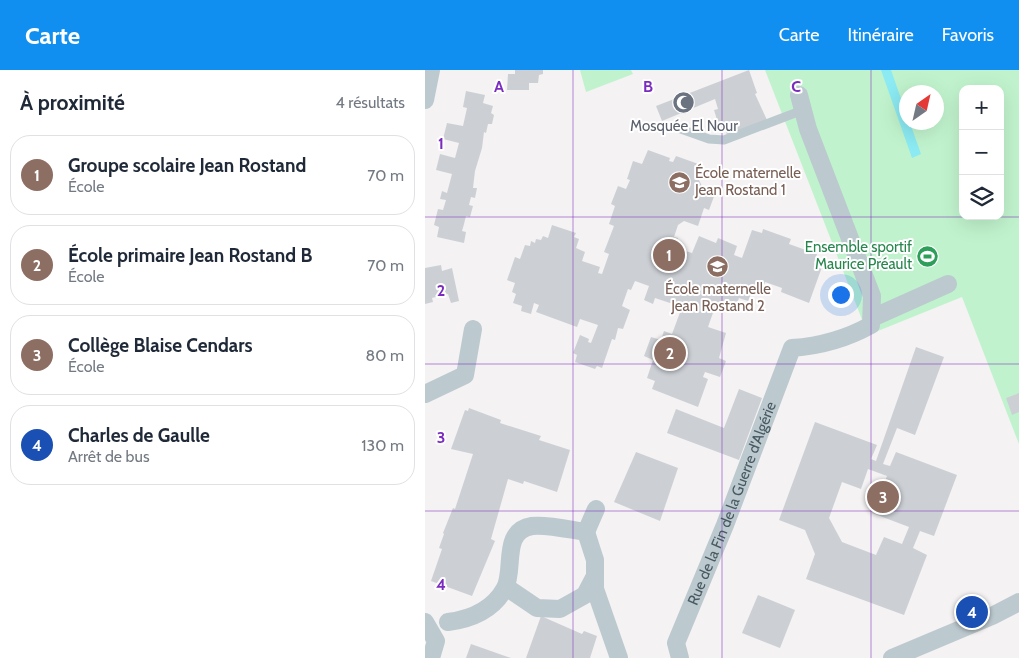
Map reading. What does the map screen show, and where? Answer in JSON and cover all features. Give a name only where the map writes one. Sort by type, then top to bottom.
[{"type":"street","points":[[425,100],[431,70]]},
{"type":"street","points":[[801,103],[872,296],[872,318],[948,284]]},
{"type":"street","name":"Rue de la Fin de la Guerre d'Algérie","points":[[680,658],[677,643],[725,525],[792,348],[813,347],[856,333],[871,325],[872,318]]},
{"type":"street","points":[[425,394],[465,375],[473,329]]},
{"type":"street","points":[[595,510],[586,532],[595,560],[595,589],[619,658]]},
{"type":"street","points":[[448,622],[466,620],[492,606],[506,587],[511,546],[519,532],[532,526],[586,532]]},
{"type":"street","points":[[506,587],[537,608],[559,609],[585,595],[595,576]]},
{"type":"street","points":[[892,658],[992,616],[1019,602]]},
{"type":"street","points":[[992,616],[1019,608]]},
{"type":"street","points":[[425,622],[436,641],[431,658]]},
{"type":"lane","points":[[678,128],[709,139],[724,140],[801,103]]},
{"type":"green space","points":[[580,70],[631,70],[633,74],[586,92]]},
{"type":"green space","name":"Ensemble sportif Maurice Préault","points":[[765,70],[1019,70],[1019,444],[962,297],[868,335]]},
{"type":"water","points":[[881,70],[891,70],[899,93],[899,121]]},
{"type":"water","points":[[902,130],[912,130],[921,154],[912,158]]},
{"type":"building","points":[[515,70],[543,70],[543,74],[539,75],[538,83],[529,83],[529,90],[507,90],[508,74],[515,74]]},
{"type":"building","name":"Mosquée El Nour","points":[[749,70],[757,93],[755,94],[767,120],[727,135],[722,121],[718,123],[714,110],[718,109],[715,99],[662,121],[656,106]]},
{"type":"building","points":[[466,91],[485,95],[483,103],[493,106],[491,113],[494,115],[492,124],[488,124],[486,133],[484,132],[482,148],[475,171],[473,188],[477,188],[475,198],[471,197],[469,205],[473,206],[470,217],[466,216],[462,231],[466,232],[464,243],[437,237],[439,227],[434,225],[438,209],[443,210],[446,200],[440,199],[442,191],[447,193],[452,174],[436,170],[440,154],[455,158],[459,143],[443,139],[447,123],[463,126],[467,108],[463,107]]},
{"type":"building","points":[[648,150],[670,158],[669,161],[673,162],[676,156],[704,166],[699,180],[702,186],[716,191],[709,210],[704,208],[698,226],[684,221],[678,225],[674,237],[678,238],[676,243],[681,244],[679,249],[692,253],[699,236],[716,243],[718,238],[737,246],[734,255],[742,258],[752,230],[762,233],[763,229],[791,239],[789,244],[817,254],[814,263],[822,267],[809,303],[781,292],[782,288],[765,282],[760,295],[752,292],[748,301],[739,298],[735,308],[726,305],[722,313],[714,310],[708,327],[726,333],[719,358],[726,361],[720,377],[705,372],[703,377],[708,379],[698,407],[652,389],[655,381],[647,378],[653,360],[644,356],[651,337],[661,340],[664,331],[672,334],[682,307],[655,298],[653,304],[644,300],[649,286],[635,281],[631,290],[628,289],[622,306],[630,310],[623,329],[618,328],[615,340],[612,339],[602,368],[597,366],[595,369],[575,362],[577,355],[573,353],[580,335],[589,339],[588,342],[591,343],[598,325],[580,319],[577,327],[536,312],[539,305],[534,303],[531,314],[521,311],[522,306],[513,303],[516,294],[512,292],[515,283],[507,280],[515,257],[520,259],[525,245],[530,246],[531,241],[535,243],[536,239],[541,240],[543,236],[548,238],[552,225],[576,233],[574,237],[579,239],[576,248],[585,252],[582,261],[600,267],[598,273],[602,274],[609,254],[604,252],[614,226],[609,224],[615,206],[611,204],[618,186],[626,189],[630,180],[627,179],[633,161],[642,164]]},
{"type":"building","points":[[441,265],[442,271],[452,268],[459,301],[451,303],[448,294],[432,298],[433,302],[425,304],[425,268]]},
{"type":"building","points":[[916,347],[944,357],[915,435],[897,428],[883,464],[890,466],[896,452],[957,475],[934,536],[920,531],[913,548],[927,555],[904,615],[806,579],[815,554],[805,530],[779,520],[815,422],[877,445],[871,459],[876,461]],"holes":[[[868,469],[887,476],[872,513],[909,527],[902,544],[884,537],[876,555],[842,542],[829,518],[842,482],[861,489]]]},
{"type":"building","points":[[739,389],[762,398],[739,460],[667,433],[676,409],[724,428]]},
{"type":"building","points":[[1019,393],[1019,412],[1012,415],[1006,398]]},
{"type":"building","points":[[469,408],[501,420],[500,423],[541,436],[539,440],[570,450],[557,492],[524,481],[523,484],[508,479],[491,539],[495,541],[472,596],[431,581],[442,549],[439,548],[443,533],[453,508],[455,509],[473,454],[451,449],[465,410],[468,411]]},
{"type":"building","points":[[636,452],[678,468],[660,521],[614,502]]},
{"type":"building","points":[[758,595],[795,610],[780,648],[742,633]]},
{"type":"building","points":[[541,616],[582,634],[584,631],[597,636],[590,658],[526,658]]},
{"type":"building","points":[[471,644],[511,658],[466,658]]},
{"type":"place","name":"Mosquée El Nour","points":[[684,103]]},
{"type":"place","name":"École maternelle Jean Rostand 1","points":[[679,182]]},
{"type":"place","name":"Groupe scolaire Jean Rostand","points":[[669,255]]},
{"type":"place","name":"Ensemble sportif Maurice Préault","points":[[928,256]]},
{"type":"place","name":"École maternelle Jean Rostand 2","points":[[718,266]]},
{"type":"place","name":"École primaire Jean Rostand B","points":[[670,353]]},
{"type":"place","name":"Collège Blaise Cendars","points":[[883,497]]},
{"type":"place","name":"Charles de Gaulle","points":[[972,612]]}]
